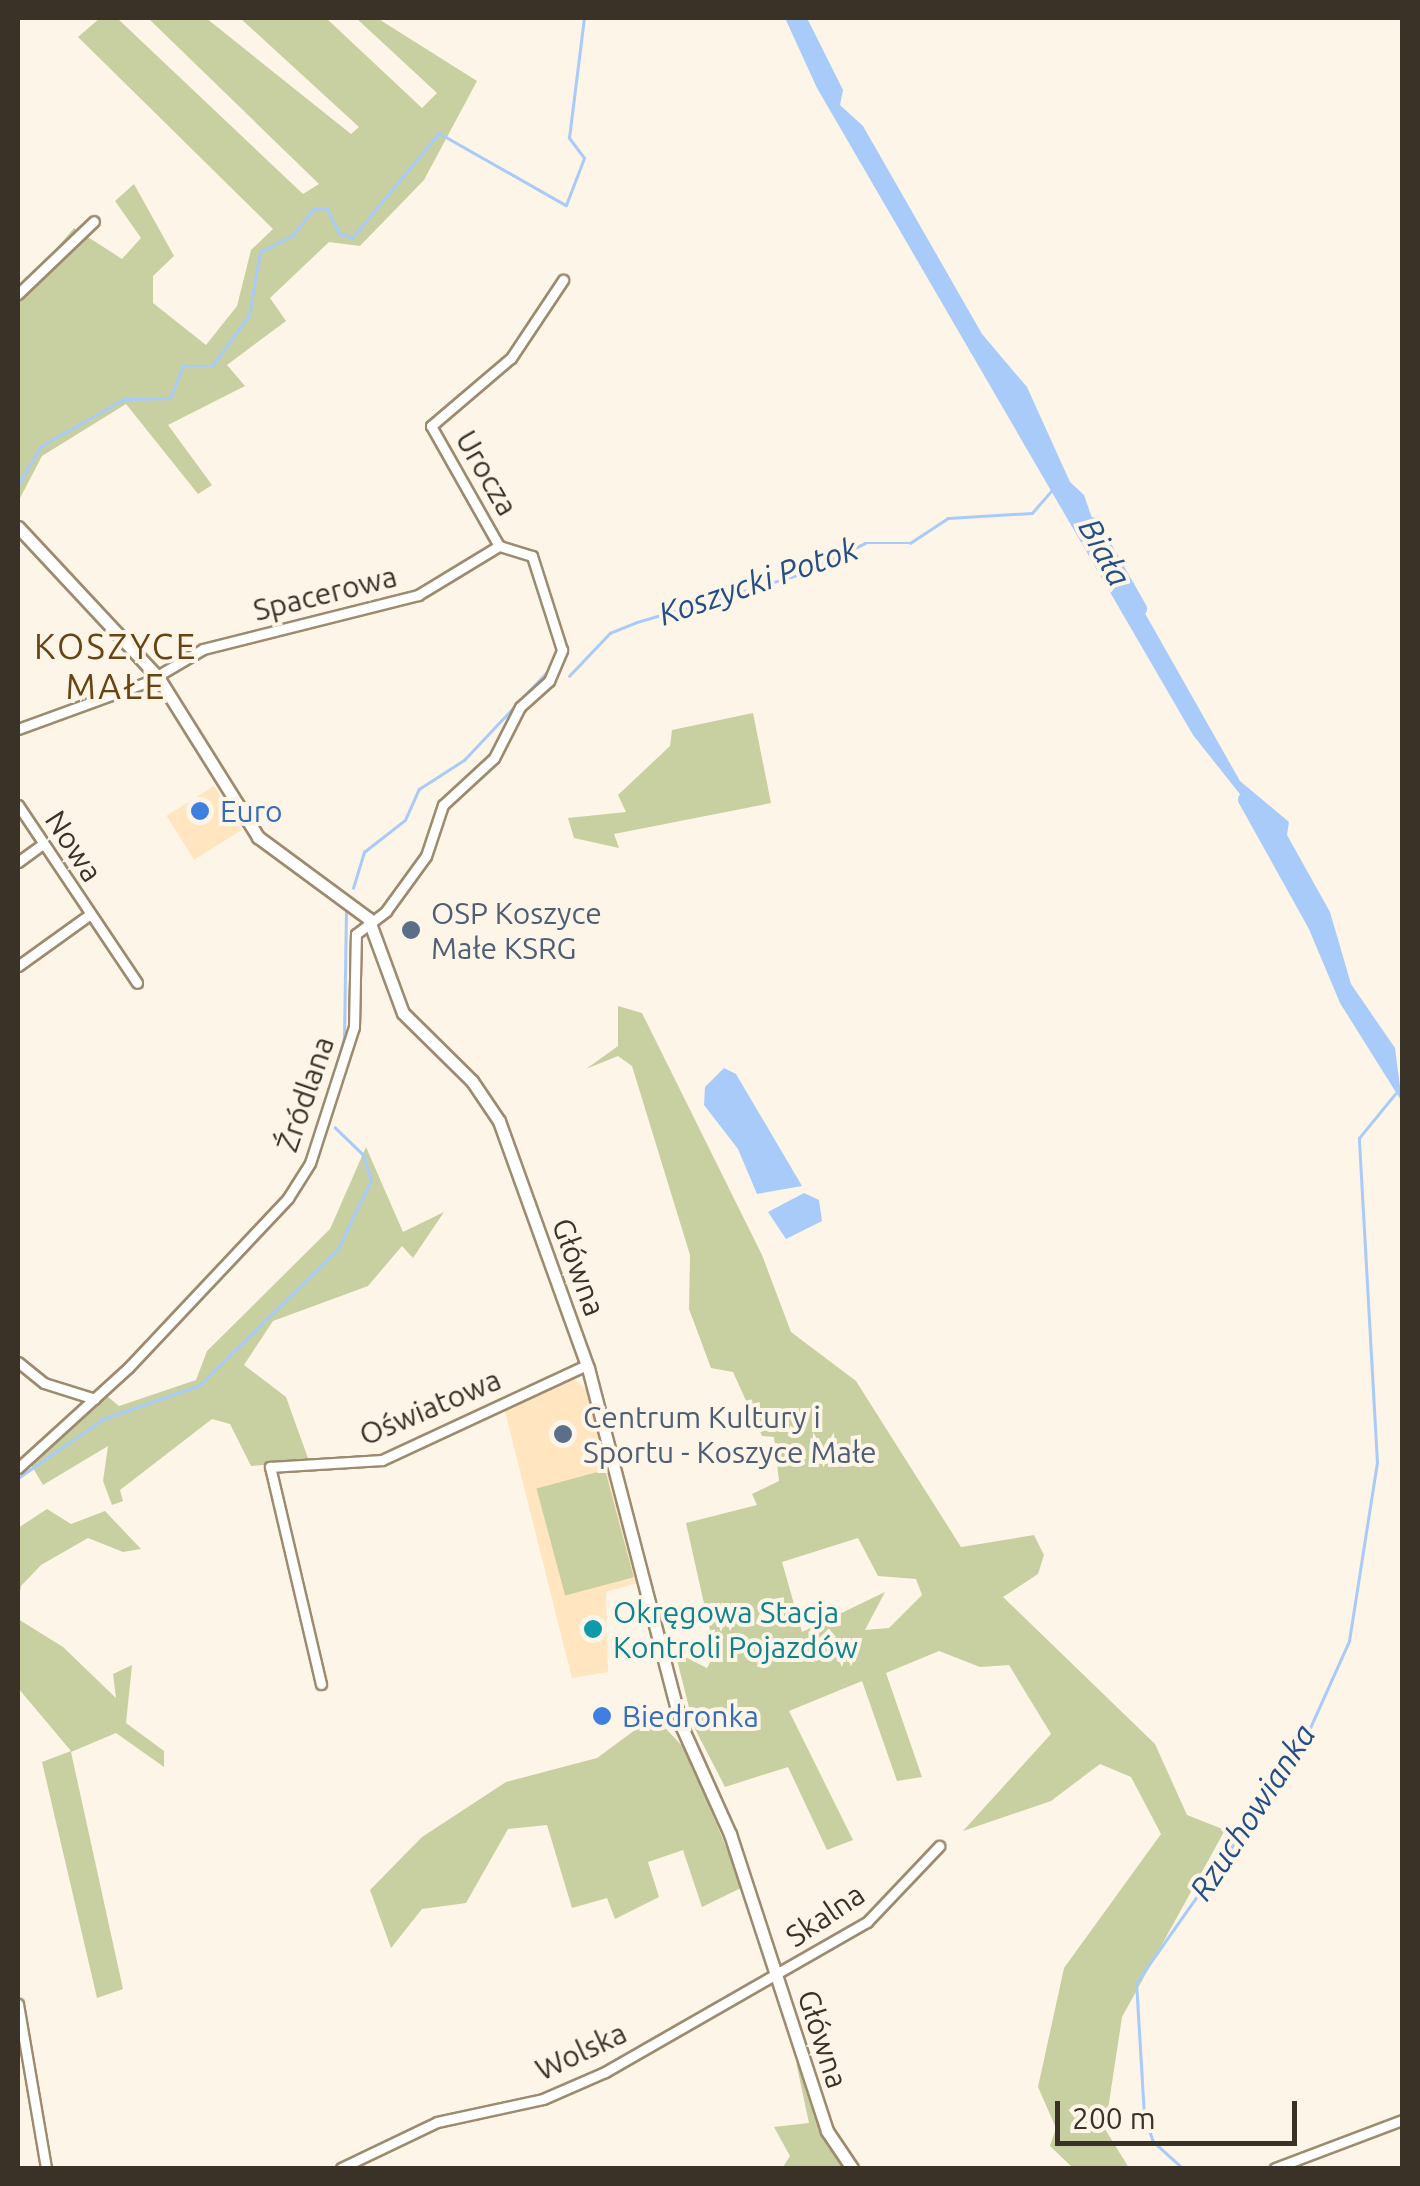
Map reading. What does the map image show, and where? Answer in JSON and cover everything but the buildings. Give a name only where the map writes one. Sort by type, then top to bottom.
[{"type":"street","points":[[18,294],[94,222]]},
{"type":"street","name":"Urocza","points":[[499,546],[430,426],[512,358],[563,280]]},
{"type":"street","points":[[18,527],[158,677],[258,838],[368,918],[386,911],[426,856],[443,805],[494,758],[520,707],[550,681],[562,650],[532,556],[499,546]]},
{"type":"street","name":"Spacerowa","points":[[18,729],[158,677],[202,648],[418,596],[499,546]]},
{"type":"street","name":"Nowa","points":[[18,804],[40,846],[136,983]]},
{"type":"street","points":[[18,862],[40,846]]},
{"type":"street","name":"Nowa","points":[[18,966],[89,914]]},
{"type":"street","name":"Główna","points":[[368,918],[403,1013],[472,1081],[499,1121],[587,1365],[674,1704],[730,1834],[827,2131],[852,2168]]},
{"type":"street","name":"Źródlana","points":[[18,1468],[95,1400],[288,1198],[310,1163],[346,1063],[356,934],[368,918]]},
{"type":"street","points":[[18,1362],[44,1383],[95,1400]]},
{"type":"street","name":"Oświatowa","points":[[321,1684],[270,1467],[382,1460],[587,1365]]},
{"type":"street","name":"Skalna","points":[[776,1976],[867,1922],[939,1846]]},
{"type":"street","name":"Wolska","points":[[341,2168],[437,2122],[572,2088],[776,1976]]},
{"type":"street","points":[[18,2004],[46,2168]]},
{"type":"street","points":[[1275,2168],[1402,2120]]},
{"type":"shaded area","points":[[214,786],[242,830],[194,860],[167,816]]},
{"type":"shaded area","points":[[573,1378],[586,1389],[637,1583],[606,1592],[608,1672],[572,1678],[505,1411]]},
{"type":"green space","points":[[100,18],[117,18],[303,194],[319,184],[148,18],[206,18],[351,134],[359,127],[240,18],[326,18],[422,108],[437,93],[356,18],[377,18],[477,81],[424,180],[360,246],[329,242],[270,298],[286,321],[227,365],[245,386],[168,425],[212,485],[198,494],[126,404],[42,456],[18,502],[18,293],[74,228],[122,259],[141,238],[115,201],[134,184],[174,256],[153,276],[153,303],[206,345],[237,306],[251,250],[273,229],[78,37]]},
{"type":"green space","points":[[753,713],[771,803],[614,834],[619,848],[574,838],[568,818],[626,812],[618,795],[670,746],[672,730]]},
{"type":"green space","points":[[618,1006],[642,1013],[762,1255],[791,1332],[856,1381],[961,1547],[1034,1535],[1044,1555],[1038,1574],[1003,1597],[1155,1744],[1187,1815],[1225,1830],[1122,2017],[1105,2129],[1129,2168],[1073,2168],[1050,2146],[1056,2128],[1038,2087],[1064,1968],[1161,1834],[1131,1777],[1100,1764],[1051,1801],[963,1831],[1051,1734],[1009,1665],[980,1667],[939,1651],[886,1673],[922,1777],[897,1781],[862,1681],[789,1711],[853,1840],[827,1850],[788,1767],[725,1787],[694,1727],[675,1652],[707,1668],[715,1653],[686,1523],[757,1505],[752,1494],[779,1481],[774,1437],[762,1436],[733,1372],[711,1368],[689,1309],[690,1255],[632,1066],[618,1056],[586,1069],[618,1046]],"holes":[[[858,1538],[878,1576],[916,1579],[922,1595],[889,1628],[865,1630],[885,1592],[802,1632],[782,1562]]]},
{"type":"green space","points":[[366,1147],[403,1232],[444,1212],[413,1258],[402,1246],[368,1286],[273,1321],[244,1365],[286,1397],[309,1461],[251,1466],[230,1424],[212,1419],[120,1490],[123,1501],[112,1505],[103,1481],[108,1446],[43,1485],[30,1463],[106,1395],[119,1406],[196,1380],[207,1351],[330,1229]]},
{"type":"green space","points":[[605,1470],[634,1577],[565,1596],[536,1488]]},
{"type":"green space","points":[[47,1509],[71,1524],[105,1511],[141,1549],[123,1552],[88,1538],[41,1565],[21,1586],[18,1605],[18,1528]]},
{"type":"green space","points":[[18,1619],[63,1647],[116,1698],[113,1674],[132,1665],[126,1723],[164,1751],[164,1767],[116,1733],[71,1752],[123,1989],[97,1998],[42,1762],[71,1751],[18,1688]]},
{"type":"green space","points":[[654,1716],[685,1749],[743,1887],[702,1907],[683,1850],[648,1862],[659,1897],[615,1919],[607,1898],[572,1908],[547,1825],[508,1829],[466,1903],[422,1909],[391,1948],[370,1890],[422,1837],[506,1782],[597,1758]]},
{"type":"green space","points":[[796,2062],[844,2168],[725,2168],[783,2167],[790,2156],[774,2127],[809,2123]]},
{"type":"water","points":[[785,18],[807,18],[843,90],[840,105],[863,126],[982,334],[1027,387],[1070,482],[1084,495],[1108,564],[1138,601],[1240,781],[1289,822],[1287,835],[1330,912],[1351,984],[1395,1048],[1402,1102],[1340,1003],[1266,827],[1193,735],[817,88]]},
{"type":"water","points":[[724,1068],[736,1074],[802,1186],[757,1194],[738,1149],[704,1105],[705,1087]]},
{"type":"water","points":[[804,1193],[819,1200],[822,1221],[786,1239],[768,1212]]},
{"type":"waterway","points":[[18,485],[41,446],[124,399],[170,398],[183,366],[212,366],[249,315],[260,252],[293,235],[313,209],[327,208],[339,233],[352,238],[439,133],[566,205],[584,158],[569,138],[584,18]]},
{"type":"waterway","name":"Koszycki Potok","points":[[569,676],[610,633],[637,622],[801,574],[865,543],[910,543],[948,518],[1032,513],[1053,489]]},
{"type":"waterway","name":"Biała","points":[[1091,524],[1139,608]]},
{"type":"waterway","name":"Koszycki Potok","points":[[353,888],[364,852],[405,820],[419,789],[464,760],[546,673]]},
{"type":"waterway","name":"Biała","points":[[1245,799],[1314,923]]},
{"type":"waterway","name":"Koszycki Potok","points":[[330,1086],[344,1038],[346,910]]},
{"type":"waterway","name":"Rzuchowianka","points":[[1182,2168],[1153,2142],[1144,2116],[1136,1983],[1301,1748],[1349,1641],[1377,1463],[1359,1138],[1395,1094]]},
{"type":"waterway","name":"Koszycki Potok","points":[[18,1478],[103,1419],[200,1385],[338,1249],[371,1180],[363,1155],[335,1128]]},
{"type":"place","name":"Euro","points":[[200,811]]},
{"type":"place","name":"OSP Koszyce Małe KSRG","points":[[411,930]]},
{"type":"place","name":"Centrum Kultury i Sportu - Koszyce Małe","points":[[563,1434]]},
{"type":"place","name":"Okręgowa Stacja Kontroli Pojazdów","points":[[593,1629]]},
{"type":"place","name":"Biedronka","points":[[602,1716]]},
{"type":"district","name":"KOSZYCE MAŁE","points":[[116,666]]}]
